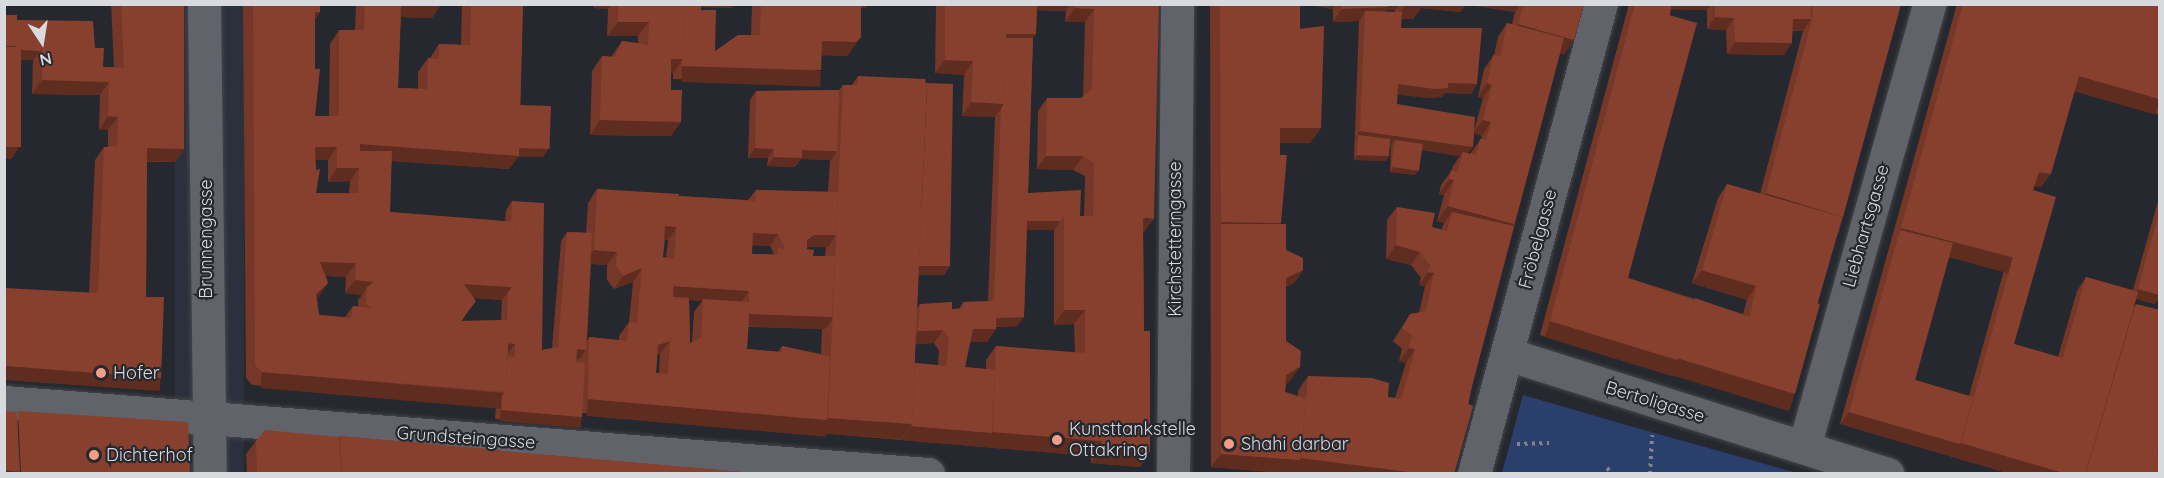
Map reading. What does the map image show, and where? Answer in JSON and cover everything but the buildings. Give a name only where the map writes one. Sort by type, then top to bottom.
[{"type":"street","name":"Brunnengasse","points":[[204,4],[207,417],[210,474]]},
{"type":"street","name":"Kirchstetterngasse","points":[[1173,474],[1177,4]]},
{"type":"street","name":"Fröbelgasse","points":[[1474,474],[1601,4]]},
{"type":"street","name":"Liebhartsgasse","points":[[1804,447],[1929,4]]},
{"type":"street","name":"Bertoligasse","points":[[1507,354],[1804,447]]},
{"type":"street","name":"Grundsteingasse","points":[[4,402],[928,474]]},
{"type":"street","points":[[1804,447],[1888,474]]},
{"type":"path","points":[[1607,468],[1613,474]]},
{"type":"shaded area","points":[[175,5],[244,5],[244,473],[175,473]]},
{"type":"shaded area","points":[[1523,395],[1630,426],[1797,473],[1502,473]]},
{"type":"place","name":"Hofer","points":[[101,373]]},
{"type":"place","name":"Kunsttankstelle Ottakring","points":[[1057,440]]},
{"type":"place","name":"Shahi darbar","points":[[1229,444]]},
{"type":"place","name":"Dichterhof","points":[[94,455]]}]
